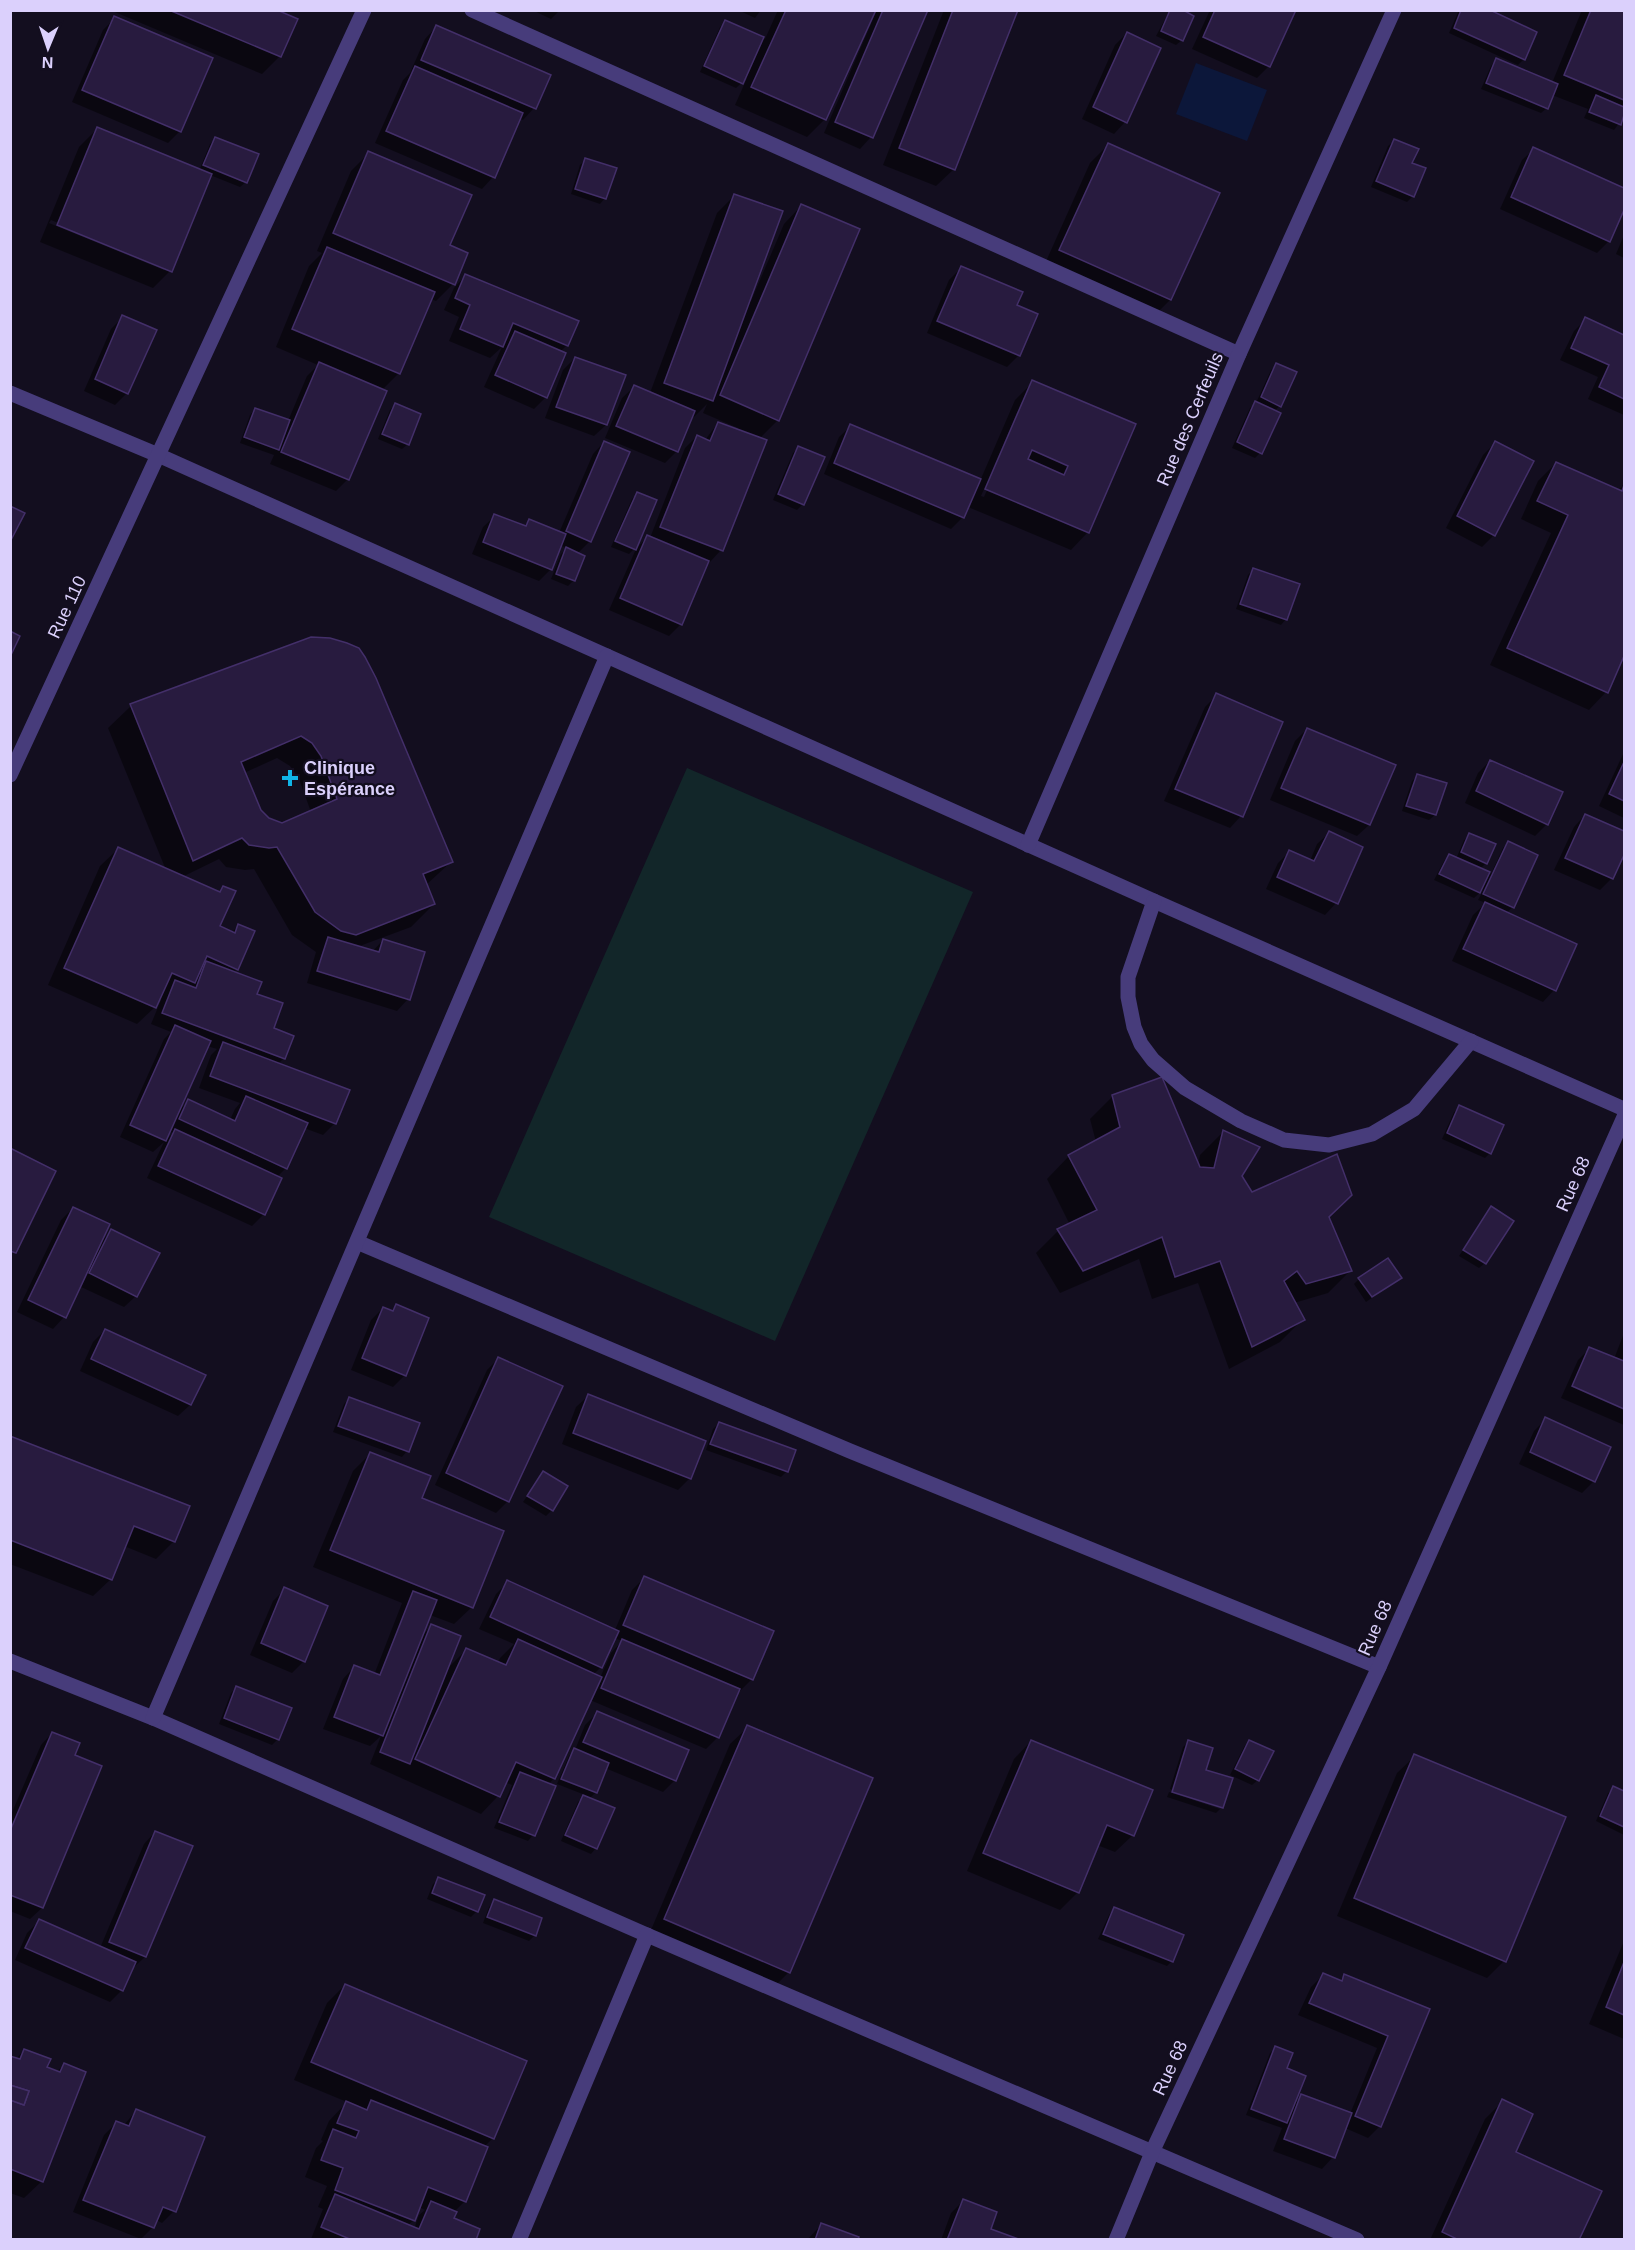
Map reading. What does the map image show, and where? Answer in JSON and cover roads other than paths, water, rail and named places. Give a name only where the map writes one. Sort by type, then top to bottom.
[{"type":"street","name":"Rue 110","points":[[10,775],[364,10]]},
{"type":"street","points":[[472,10],[1239,354]]},
{"type":"street","name":"Rue des Cerfeuils","points":[[1028,845],[1239,354],[1394,10]]},
{"type":"street","points":[[10,393],[158,455],[1028,845],[1624,1108]]},
{"type":"street","points":[[153,1718],[607,656]]},
{"type":"street","points":[[1154,901],[1128,977],[1130,1007],[1134,1027],[1141,1044],[1153,1060],[1185,1088],[1241,1121],[1284,1140],[1329,1145],[1372,1134],[1414,1109],[1472,1041]]},
{"type":"street","name":"Rue 68","points":[[1116,2240],[1153,2150],[1379,1667],[1624,1117]]},
{"type":"street","points":[[357,1242],[850,1451],[1379,1667]]},
{"type":"street","points":[[10,1661],[153,1718],[647,1935],[1153,2150],[1357,2240]]},
{"type":"street","points":[[519,2240],[647,1935]]},
{"type":"water","points":[[1196,63],[1267,90],[1247,141],[1176,114]]},
{"type":"place","name":"Clinique Espérance","points":[[290,778]]}]
